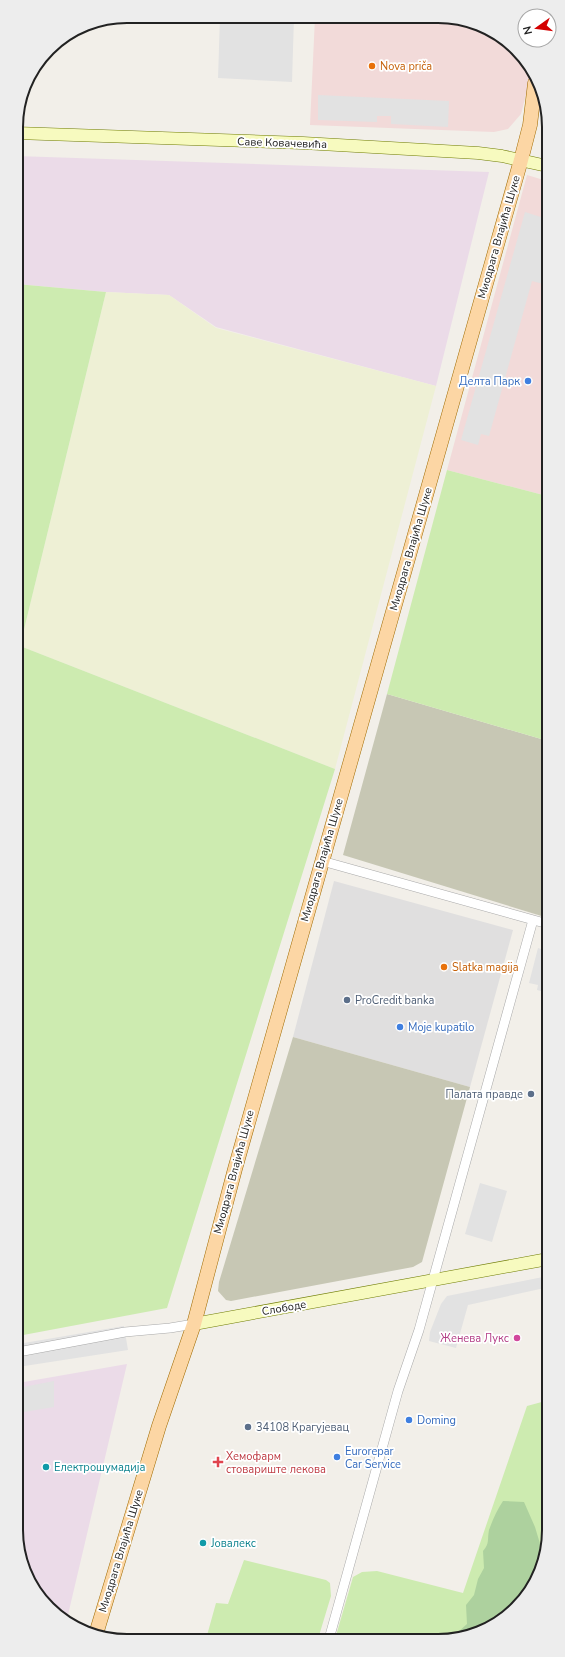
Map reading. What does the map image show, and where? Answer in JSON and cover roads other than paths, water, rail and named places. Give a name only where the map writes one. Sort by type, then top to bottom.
[{"type":"main road","name":"Миодрага Влајића Шуке","points":[[97,1629],[159,1426],[194,1324],[233,1176],[521,160],[530,125],[534,89]]},
{"type":"street","name":"Саве Ковачевића","points":[[23,133],[311,144],[478,153],[542,165]]},
{"type":"street","points":[[322,861],[542,922]]},
{"type":"street","points":[[330,1634],[398,1392],[419,1330],[533,920]]},
{"type":"street","name":"Слободе","points":[[23,1351],[125,1332],[170,1328],[194,1324],[432,1282],[542,1260]]},
{"type":"place","name":"Nova priča","points":[[372,66]]},
{"type":"place","name":"Делта Парк","points":[[528,381]]},
{"type":"place","name":"Slatka magija","points":[[444,967]]},
{"type":"place","name":"ProCredit banka","points":[[347,1000]]},
{"type":"place","name":"Moje kupatilo","points":[[400,1027]]},
{"type":"place","name":"Палата правде","points":[[531,1094]]},
{"type":"place","name":"Женева Лукс","points":[[517,1338]]},
{"type":"place","name":"Doming","points":[[409,1420]]},
{"type":"place","name":"34108 Крагујевац","points":[[248,1427]]},
{"type":"place","name":"Eurorepar Car Service","points":[[337,1457]]},
{"type":"place","name":"Хемофарм стовариште лекова","points":[[218,1462]]},
{"type":"place","name":"Електрошумадија","points":[[46,1467]]},
{"type":"place","name":"Јовалекс","points":[[203,1543]]}]
